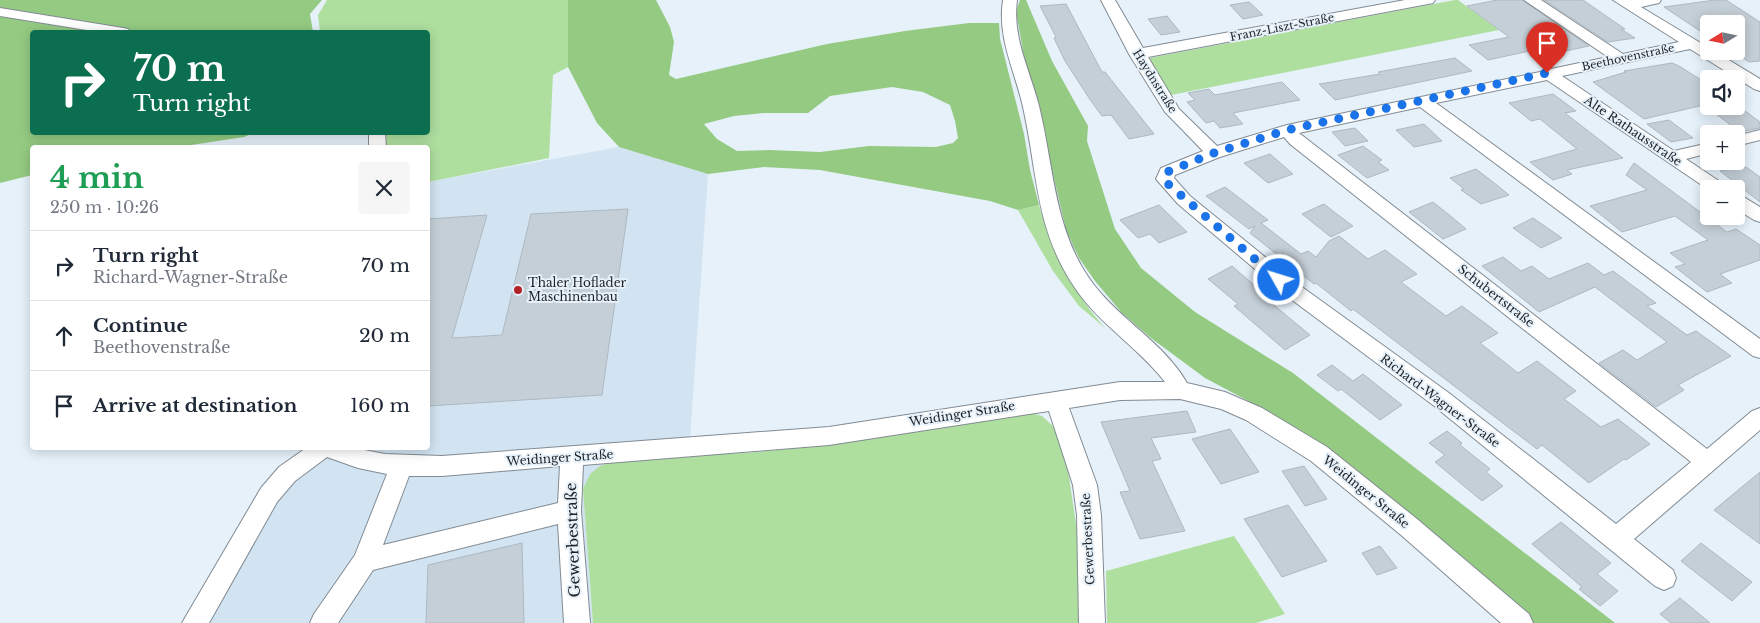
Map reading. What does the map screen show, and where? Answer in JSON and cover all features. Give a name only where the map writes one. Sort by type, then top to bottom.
[{"type":"street","points":[[1010,0],[1007,14],[1012,39],[1030,104],[1051,211],[1060,242],[1088,292],[1108,314],[1170,372],[1180,390]]},
{"type":"street","name":"Haydnstraße","points":[[1108,0],[1137,54],[1173,112],[1214,153]]},
{"type":"street","name":"Franz-Liszt-Straße","points":[[1137,54],[1428,0]]},
{"type":"street","points":[[1531,0],[1619,58]]},
{"type":"street","points":[[1625,3],[1654,0]]},
{"type":"street","points":[[1625,3],[1735,70]]},
{"type":"street","points":[[0,12],[111,30]]},
{"type":"street","name":"Beethovenstraße","points":[[1214,153],[1287,130],[1547,73],[1692,44]]},
{"type":"street","points":[[1745,75],[1760,72]]},
{"type":"street","name":"Alte Rathausstraße","points":[[1547,73],[1705,180]]},
{"type":"street","points":[[1745,76],[1760,86]]},
{"type":"street","points":[[1423,100],[1760,350]]},
{"type":"street","name":"Schubertstraße","points":[[1287,130],[1304,146],[1706,461]]},
{"type":"street","points":[[1671,158],[1700,150]]},
{"type":"street","name":"Richard-Wagner-Straße","points":[[1214,153],[1167,172],[1165,180],[1184,200],[1295,292],[1441,399],[1616,539]]},
{"type":"street","points":[[1745,206],[1760,216]]},
{"type":"street","name":"Weidinger Straße","points":[[336,450],[372,463],[401,467],[572,457],[829,436],[1120,391],[1180,390],[1224,401],[1254,414],[1319,454],[1409,527],[1520,623]]},
{"type":"street","name":"Gewerbestraße","points":[[1056,400],[1085,484],[1089,515],[1092,623]]},
{"type":"street","points":[[1664,578],[1616,539],[1760,417]]},
{"type":"street","points":[[195,623],[269,495],[287,474],[319,450]]},
{"type":"street","name":"Gewerbestraße","points":[[572,457],[569,512],[577,623]]},
{"type":"street","points":[[323,623],[365,561],[401,467]]},
{"type":"street","points":[[365,561],[569,512]]},
{"type":"shaded area","points":[[619,147],[708,174],[690,439],[583,489],[593,623],[202,623],[279,488],[317,454],[312,450],[430,450],[430,182]]},
{"type":"green space","points":[[0,0],[322,0],[310,14],[313,30],[30,30],[30,135],[249,135],[191,145],[30,145],[30,176],[0,183]]},
{"type":"green space","points":[[327,0],[568,0],[568,67],[553,75],[549,158],[430,182],[430,145],[385,145],[384,135],[430,135],[430,30],[320,30],[318,15]]},
{"type":"green space","points":[[568,0],[656,0],[670,27],[674,42],[669,75],[676,79],[827,44],[969,23],[999,23],[1000,39],[1024,134],[1030,170],[1039,205],[1018,210],[990,201],[820,170],[764,167],[708,174],[619,147],[597,123],[568,67]],"holes":[[[892,87],[923,92],[950,105],[958,138],[953,143],[936,147],[869,146],[820,152],[737,151],[717,139],[704,124],[734,116],[764,113],[808,113],[830,96]]]},
{"type":"green space","points":[[1020,0],[1026,0],[1052,61],[1088,126],[1087,141],[1115,229],[1141,268],[1195,312],[1293,373],[1615,623],[1532,623],[1269,412],[1205,378],[1151,338],[1122,313],[1095,281],[1079,258],[1066,230],[1025,62],[1016,11]]},
{"type":"green space","points":[[1458,0],[1499,30],[1171,95],[1149,58]]},
{"type":"green space","points":[[1039,205],[1050,240],[1064,271],[1082,299],[1105,328],[1079,306],[1053,271],[1018,210]]},
{"type":"green space","points":[[1027,412],[1042,416],[1054,427],[1067,463],[1080,551],[1079,623],[593,623],[583,489],[590,474],[600,466],[620,460],[642,457],[746,453],[828,445]]},
{"type":"green space","points":[[1234,536],[1285,614],[1256,623],[1107,623],[1106,571]]},
{"type":"building","points":[[1497,0],[1522,0],[1589,46],[1556,53],[1548,47],[1488,60],[1469,45],[1509,37],[1467,6]]},
{"type":"building","points":[[1544,0],[1583,0],[1635,38],[1608,42]]},
{"type":"building","points":[[1726,0],[1760,22],[1760,61],[1749,62],[1745,59],[1745,15],[1700,15],[1700,31],[1664,7]]},
{"type":"building","points":[[1249,2],[1263,15],[1243,19],[1230,5]]},
{"type":"building","points":[[1066,4],[1102,72],[1105,72],[1154,134],[1129,139],[1111,115],[1102,116],[1091,101],[1065,61],[1054,38],[1056,37],[1040,6]]},
{"type":"building","points":[[1167,16],[1180,32],[1161,35],[1148,19]]},
{"type":"building","points":[[1455,58],[1472,71],[1335,100],[1319,84],[1380,74],[1378,72]]},
{"type":"building","points":[[1672,63],[1679,66],[1700,79],[1700,106],[1644,119],[1593,82],[1626,72],[1624,71]]},
{"type":"building","points":[[1282,82],[1300,100],[1233,113],[1243,124],[1220,128],[1214,121],[1206,123],[1187,102],[1195,100],[1188,93],[1209,89],[1215,95]]},
{"type":"building","points":[[1553,94],[1576,111],[1565,113],[1623,158],[1567,170],[1572,174],[1553,180],[1530,162],[1577,149],[1540,119],[1531,121],[1509,103]]},
{"type":"building","points":[[1745,111],[1760,122],[1760,128],[1745,131],[1745,125],[1731,125],[1717,115],[1745,115]]},
{"type":"building","points":[[1669,120],[1693,138],[1671,142],[1647,124]]},
{"type":"building","points":[[1424,124],[1442,141],[1414,147],[1396,130]]},
{"type":"building","points":[[1355,128],[1368,141],[1345,146],[1332,132]]},
{"type":"building","points":[[1363,146],[1382,160],[1378,162],[1389,170],[1367,178],[1338,155]]},
{"type":"building","points":[[1270,154],[1293,174],[1268,183],[1244,163]]},
{"type":"building","points":[[1634,163],[1700,212],[1700,225],[1718,225],[1727,232],[1736,229],[1760,245],[1760,260],[1720,274],[1732,283],[1707,292],[1675,267],[1685,264],[1670,253],[1708,240],[1675,216],[1622,232],[1590,206],[1647,190],[1626,175]]},
{"type":"building","points":[[1745,167],[1760,177],[1760,202],[1745,190],[1745,180],[1732,180],[1720,171],[1745,170]]},
{"type":"building","points":[[1476,169],[1509,195],[1481,204],[1461,190],[1464,189],[1450,178]]},
{"type":"building","points":[[1225,187],[1268,220],[1261,223],[1301,254],[1308,251],[1316,257],[1329,241],[1339,236],[1368,259],[1385,250],[1417,274],[1401,282],[1446,316],[1462,306],[1498,333],[1480,343],[1518,373],[1537,361],[1576,391],[1564,399],[1601,427],[1618,419],[1650,444],[1589,483],[1542,445],[1537,449],[1353,309],[1351,311],[1316,283],[1314,284],[1250,233],[1255,226],[1249,229],[1206,196]]},
{"type":"building","points":[[1433,202],[1466,229],[1443,239],[1409,212]]},
{"type":"building","points":[[1324,204],[1353,226],[1331,237],[1302,214]]},
{"type":"building","points":[[1159,205],[1187,232],[1159,243],[1150,234],[1138,238],[1120,220]]},
{"type":"building","points":[[628,209],[602,395],[430,406],[430,219],[487,215],[452,338],[502,335],[531,214]]},
{"type":"building","points":[[1533,218],[1562,238],[1541,248],[1513,228]]},
{"type":"building","points":[[1503,257],[1521,271],[1532,266],[1549,279],[1588,263],[1604,275],[1613,271],[1656,303],[1647,306],[1687,335],[1696,331],[1731,356],[1678,385],[1684,390],[1656,407],[1599,363],[1623,350],[1637,360],[1667,342],[1595,287],[1539,312],[1482,266]]},
{"type":"building","points":[[1232,266],[1261,291],[1258,292],[1310,335],[1285,350],[1234,306],[1238,304],[1208,279]]},
{"type":"building","points":[[1332,365],[1353,381],[1363,374],[1402,405],[1380,420],[1341,389],[1338,391],[1317,375]]},
{"type":"building","points":[[1187,411],[1196,432],[1151,438],[1161,459],[1152,461],[1185,531],[1140,539],[1120,492],[1130,491],[1101,422]]},
{"type":"building","points":[[1230,429],[1259,472],[1221,484],[1192,439]]},
{"type":"building","points":[[1447,431],[1462,443],[1460,445],[1490,469],[1486,472],[1503,486],[1482,501],[1435,462],[1445,455],[1429,443]]},
{"type":"building","points":[[1304,466],[1327,499],[1305,506],[1282,471]]},
{"type":"building","points":[[1760,472],[1760,544],[1714,510]]},
{"type":"building","points":[[1288,505],[1327,561],[1282,577],[1244,519]]},
{"type":"building","points":[[1561,522],[1611,563],[1597,574],[1618,591],[1600,606],[1579,589],[1582,587],[1532,544]]},
{"type":"building","points":[[522,543],[524,623],[426,623],[428,565]]},
{"type":"building","points":[[1701,543],[1752,582],[1732,601],[1681,561]]},
{"type":"building","points":[[1380,546],[1397,568],[1377,575],[1362,553]]},
{"type":"building","points":[[1680,598],[1710,623],[1671,623],[1660,614]]},
{"type":"place","name":"Thaler Hoflader Maschinenbau","points":[[518,290]]},
{"type":"route","points":[[1279,280],[1184,200],[1165,180],[1167,172],[1214,153],[1287,130],[1547,73]]}]
